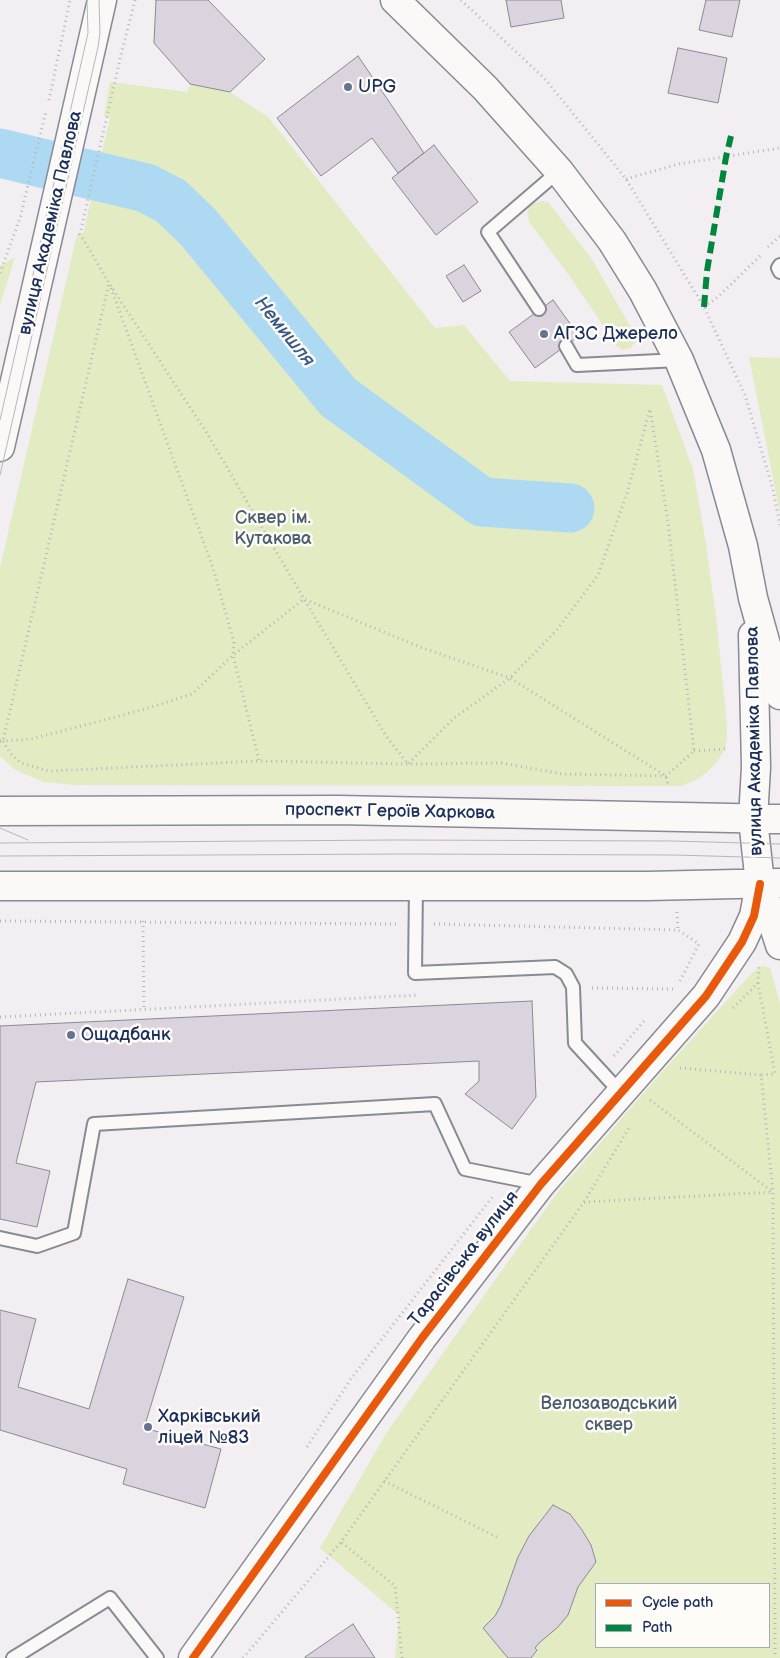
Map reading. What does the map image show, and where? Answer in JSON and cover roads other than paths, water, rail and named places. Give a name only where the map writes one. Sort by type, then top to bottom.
[{"type":"main road","name":"вулиця Академіка Павлова","points":[[0,447],[102,0]]},
{"type":"main road","name":"вулиця Академіка Павлова","points":[[395,0],[485,88],[559,171],[612,241],[643,291],[679,360],[716,450],[743,546],[753,598],[780,695]]},
{"type":"main road","name":"вулиця Академіка Павлова","points":[[753,598],[756,767],[753,819],[770,884]]},
{"type":"main road","points":[[756,767],[780,815]]},
{"type":"main road","name":"проспект Героїв Харкова","points":[[0,811],[338,810],[780,819]]},
{"type":"main road","points":[[0,886],[675,886],[770,884],[780,946]]},
{"type":"main road","name":"Тарасівська вулиця","points":[[193,1658],[422,1338],[541,1184],[706,996],[737,950],[770,884]]},
{"type":"lane","points":[[539,309],[488,232],[559,171]]},
{"type":"lane","points":[[780,265],[778,268],[780,272]]},
{"type":"lane","points":[[566,346],[577,365],[679,360]]},
{"type":"lane","points":[[416,886],[415,972],[555,967],[566,974],[572,987],[575,1043],[621,1093]]},
{"type":"lane","points":[[0,1238],[37,1246],[74,1233],[94,1124],[435,1104],[465,1169],[541,1184]]},
{"type":"lane","points":[[14,1658],[110,1598],[157,1658]]},
{"type":"waterway","name":"Немишля","points":[[0,153],[146,188],[171,201],[198,227],[338,397],[482,502],[570,508]]},
{"type":"tram line","points":[[0,420],[88,33],[87,0]]},
{"type":"tram line","points":[[0,475],[98,47],[100,33],[99,0]]},
{"type":"tram line","points":[[0,828],[28,840]]},
{"type":"tram line","points":[[0,843],[394,840],[673,841],[780,844]]},
{"type":"tram line","points":[[0,856],[405,854],[674,855],[780,858]]},
{"type":"place","name":"UPG","points":[[348,87]]},
{"type":"place","name":"АГЗС Джерело","points":[[544,334]]},
{"type":"place","name":"Ощадбанк","points":[[71,1035]]},
{"type":"place","name":"Харківський ліцей №83","points":[[148,1427]]},
{"type":"park label","name":"Сквер ім. Кутакова","points":[[273,528]]},
{"type":"park label","name":"Велозаводський сквер","points":[[609,1414]]}]
